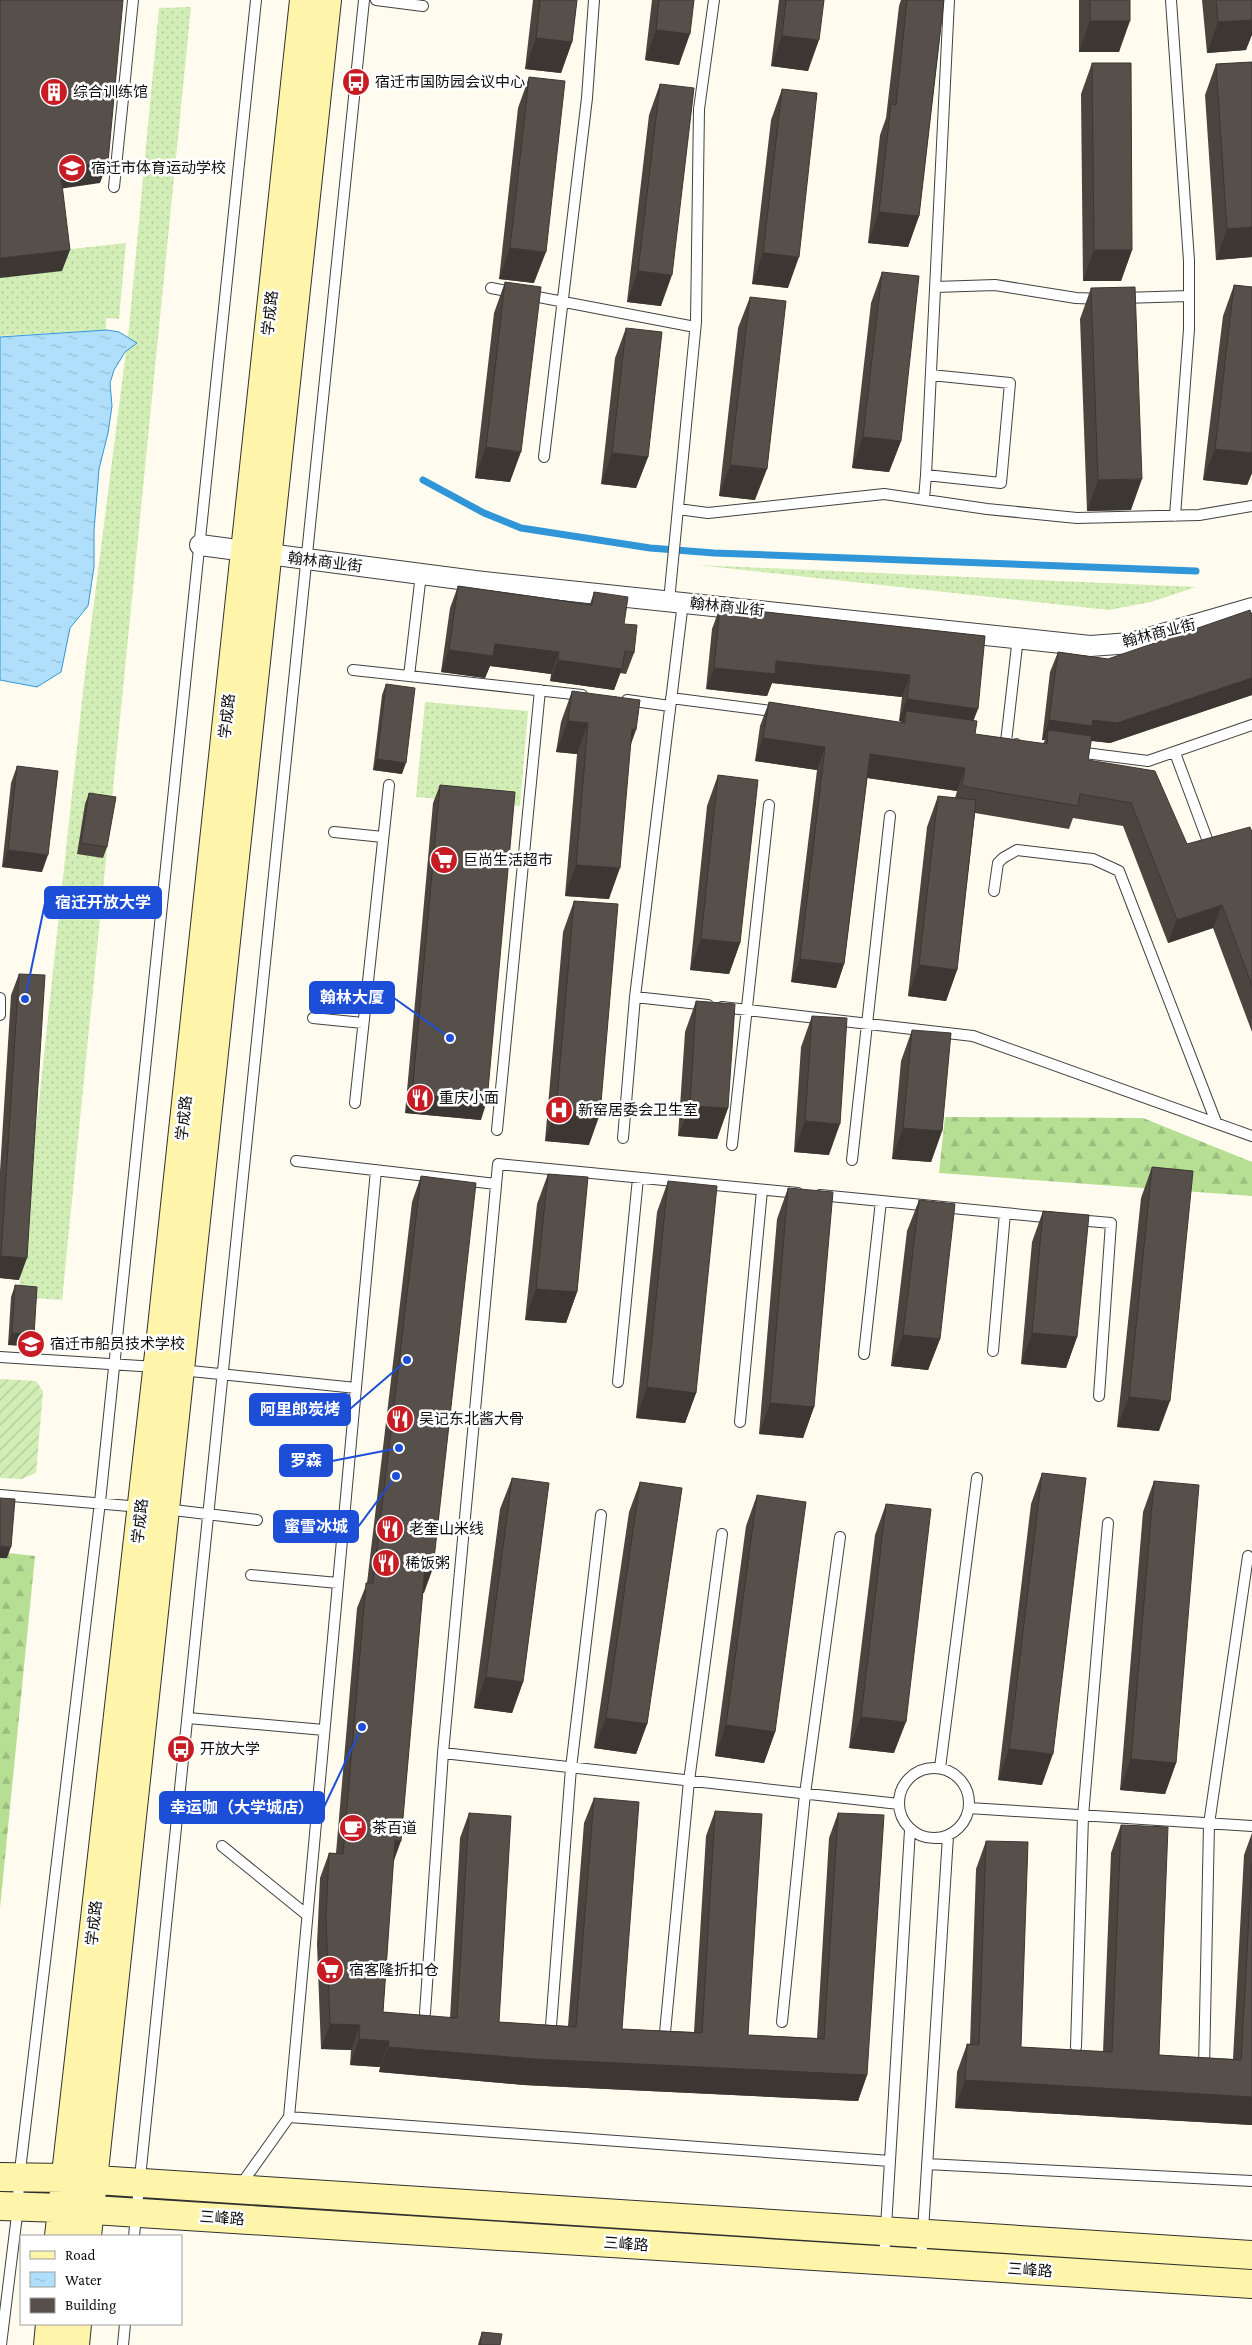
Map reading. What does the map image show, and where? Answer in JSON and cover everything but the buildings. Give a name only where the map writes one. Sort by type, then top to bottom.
[{"type":"main road","name":"学成路","points":[[59,2235],[153,1508],[169,1369],[256,553],[304,0]]},
{"type":"main road","name":"学成路","points":[[256,553],[327,0]]},
{"type":"main road","name":"学成路","points":[[87,2235],[153,1508]]},
{"type":"main road","name":"三峰路","points":[[9,2178],[66,2178],[1252,2255]]},
{"type":"main road","name":"三峰路","points":[[9,2206],[90,2210],[135,2224],[884,2261],[1252,2284]]},
{"type":"main road","points":[[48,2345],[50,2325]]},
{"type":"main road","points":[[75,2345],[77,2325]]},
{"type":"street","name":"翰林商业街","points":[[200,545],[421,574],[1090,646],[1131,643],[1252,608]]},
{"type":"lane","points":[[114,187],[132,0]]},
{"type":"lane","points":[[1,2345],[9,2178],[100,1502],[256,0]]},
{"type":"lane","points":[[135,2224],[364,0]]},
{"type":"lane","points":[[376,0],[424,6]]},
{"type":"lane","points":[[544,457],[587,98],[594,0]]},
{"type":"lane","points":[[623,1138],[636,997],[671,702],[676,602],[673,560],[695,327],[700,109],[714,0]]},
{"type":"lane","points":[[924,499],[949,0]]},
{"type":"lane","points":[[1171,0],[1189,261],[1189,329],[1175,516]]},
{"type":"lane","points":[[936,287],[995,285],[1098,299],[1189,296]]},
{"type":"lane","points":[[491,288],[695,327]]},
{"type":"lane","points":[[926,475],[1001,483],[1010,383],[931,375]]},
{"type":"lane","points":[[678,509],[708,512],[884,494],[987,509],[1077,518],[1175,516],[1252,506]]},
{"type":"lane","points":[[409,676],[421,574]]},
{"type":"lane","points":[[1018,638],[1001,742],[1025,745]]},
{"type":"lane","points":[[353,670],[596,697]]},
{"type":"lane","points":[[497,1130],[540,690]]},
{"type":"lane","points":[[614,699],[671,702],[789,714]]},
{"type":"lane","points":[[1063,750],[1148,761],[1252,725]]},
{"type":"lane","points":[[1175,753],[1210,847],[1227,842]]},
{"type":"lane","points":[[355,1103],[389,785]]},
{"type":"lane","points":[[732,1144],[769,805]]},
{"type":"lane","points":[[852,1160],[890,816]]},
{"type":"lane","points":[[334,832],[383,837]]},
{"type":"lane","points":[[994,891],[998,863],[1017,850],[1093,859],[1119,871],[1216,1122]]},
{"type":"lane","points":[[636,997],[978,1037],[1252,1136]]},
{"type":"lane","points":[[0,998],[0,1015]]},
{"type":"lane","points":[[313,1018],[363,1023]]},
{"type":"lane","points":[[296,1161],[496,1184]]},
{"type":"lane","points":[[424,2014],[443,1753],[498,1164],[1112,1224],[1099,1396]]},
{"type":"lane","points":[[238,2190],[288,2117],[376,1170]]},
{"type":"lane","points":[[618,1382],[638,1178]]},
{"type":"lane","points":[[740,1422],[762,1190]]},
{"type":"lane","points":[[864,1354],[881,1201]]},
{"type":"lane","points":[[993,1351],[1004,1213]]},
{"type":"lane","points":[[0,1357],[114,1364],[356,1388]]},
{"type":"lane","points":[[940,1768],[977,1478]]},
{"type":"lane","points":[[0,1495],[100,1502],[258,1520]]},
{"type":"lane","points":[[550,2040],[571,1768],[600,1515]]},
{"type":"lane","points":[[1076,2047],[1083,1816],[1108,1523]]},
{"type":"lane","points":[[664,2044],[690,1781],[722,1534]]},
{"type":"lane","points":[[782,2022],[805,1794],[840,1537]]},
{"type":"lane","points":[[1204,2069],[1209,1824],[1248,1556]]},
{"type":"lane","points":[[251,1576],[338,1583]]},
{"type":"lane","points":[[188,1718],[324,1730]]},
{"type":"lane","points":[[443,1753],[899,1804]]},
{"type":"lane","points":[[940,1768],[956,1775],[964,1785],[968,1796],[969,1808],[965,1820],[958,1830],[948,1836],[928,1838],[910,1830],[902,1820],[899,1796],[903,1785],[911,1775],[922,1770],[940,1768]]},
{"type":"lane","points":[[969,1808],[1252,1826]]},
{"type":"lane","points":[[884,2261],[910,1830]]},
{"type":"lane","points":[[921,2263],[948,1836]]},
{"type":"lane","points":[[222,1846],[307,1915]]},
{"type":"lane","points":[[288,2117],[890,2161]]},
{"type":"lane","points":[[927,2164],[1252,2181]]},
{"type":"lane","points":[[123,2345],[125,2325]]},
{"type":"green space","points":[[191,7],[62,1300],[18,1297],[85,673],[129,328],[159,8]]},
{"type":"green space","points":[[64,194],[63,250],[126,243],[119,319],[106,318],[106,330],[0,336],[0,204]]},
{"type":"green space","points":[[697,565],[1196,587],[1151,602],[1109,610]]},
{"type":"green space","points":[[425,702],[528,711],[520,806],[416,797]]},
{"type":"green space","points":[[945,1117],[1143,1118],[1252,1162],[1252,1196],[939,1173]]},
{"type":"green space","points":[[0,1379],[36,1381],[43,1391],[36,1473],[22,1479],[0,1478]]},
{"type":"green space","points":[[8,1553],[35,1556],[0,1908],[0,1558],[7,1558]]},
{"type":"water","points":[[107,330],[119,332],[137,343],[125,352],[114,370],[110,383],[112,406],[108,433],[99,469],[94,531],[94,567],[88,606],[70,628],[61,672],[37,687],[0,680],[0,337]]},
{"type":"waterway","points":[[423,480],[484,513],[521,528],[650,548],[714,553],[1196,571]]},
{"type":"place","name":"宿迁市国防园会议中心","points":[[356,82]]},
{"type":"place","name":"综合训练馆","points":[[54,92]]},
{"type":"place","name":"宿迁市体育运动学校","points":[[72,168]]},
{"type":"place","name":"巨尚生活超市","points":[[444,860]]},
{"type":"place","name":"宿迁开放大学","points":[[25,999]]},
{"type":"place","name":"翰林大厦","points":[[450,1038]]},
{"type":"place","name":"重庆小面","points":[[420,1098]]},
{"type":"place","name":"新窑居委会卫生室","points":[[559,1110]]},
{"type":"place","name":"宿迁市船员技术学校","points":[[31,1344]]},
{"type":"place","name":"阿里郎炭烤","points":[[407,1360]]},
{"type":"place","name":"吴记东北酱大骨","points":[[400,1419]]},
{"type":"place","name":"罗森","points":[[399,1448]]},
{"type":"place","name":"蜜雪冰城","points":[[396,1476]]},
{"type":"place","name":"老奎山米线","points":[[390,1529]]},
{"type":"place","name":"稀饭粥","points":[[386,1563]]},
{"type":"place","name":"幸运咖（大学城店）","points":[[362,1727]]},
{"type":"place","name":"开放大学","points":[[181,1749]]},
{"type":"place","name":"茶百道","points":[[353,1828]]},
{"type":"place","name":"宿客隆折扣仓","points":[[330,1970]]}]
